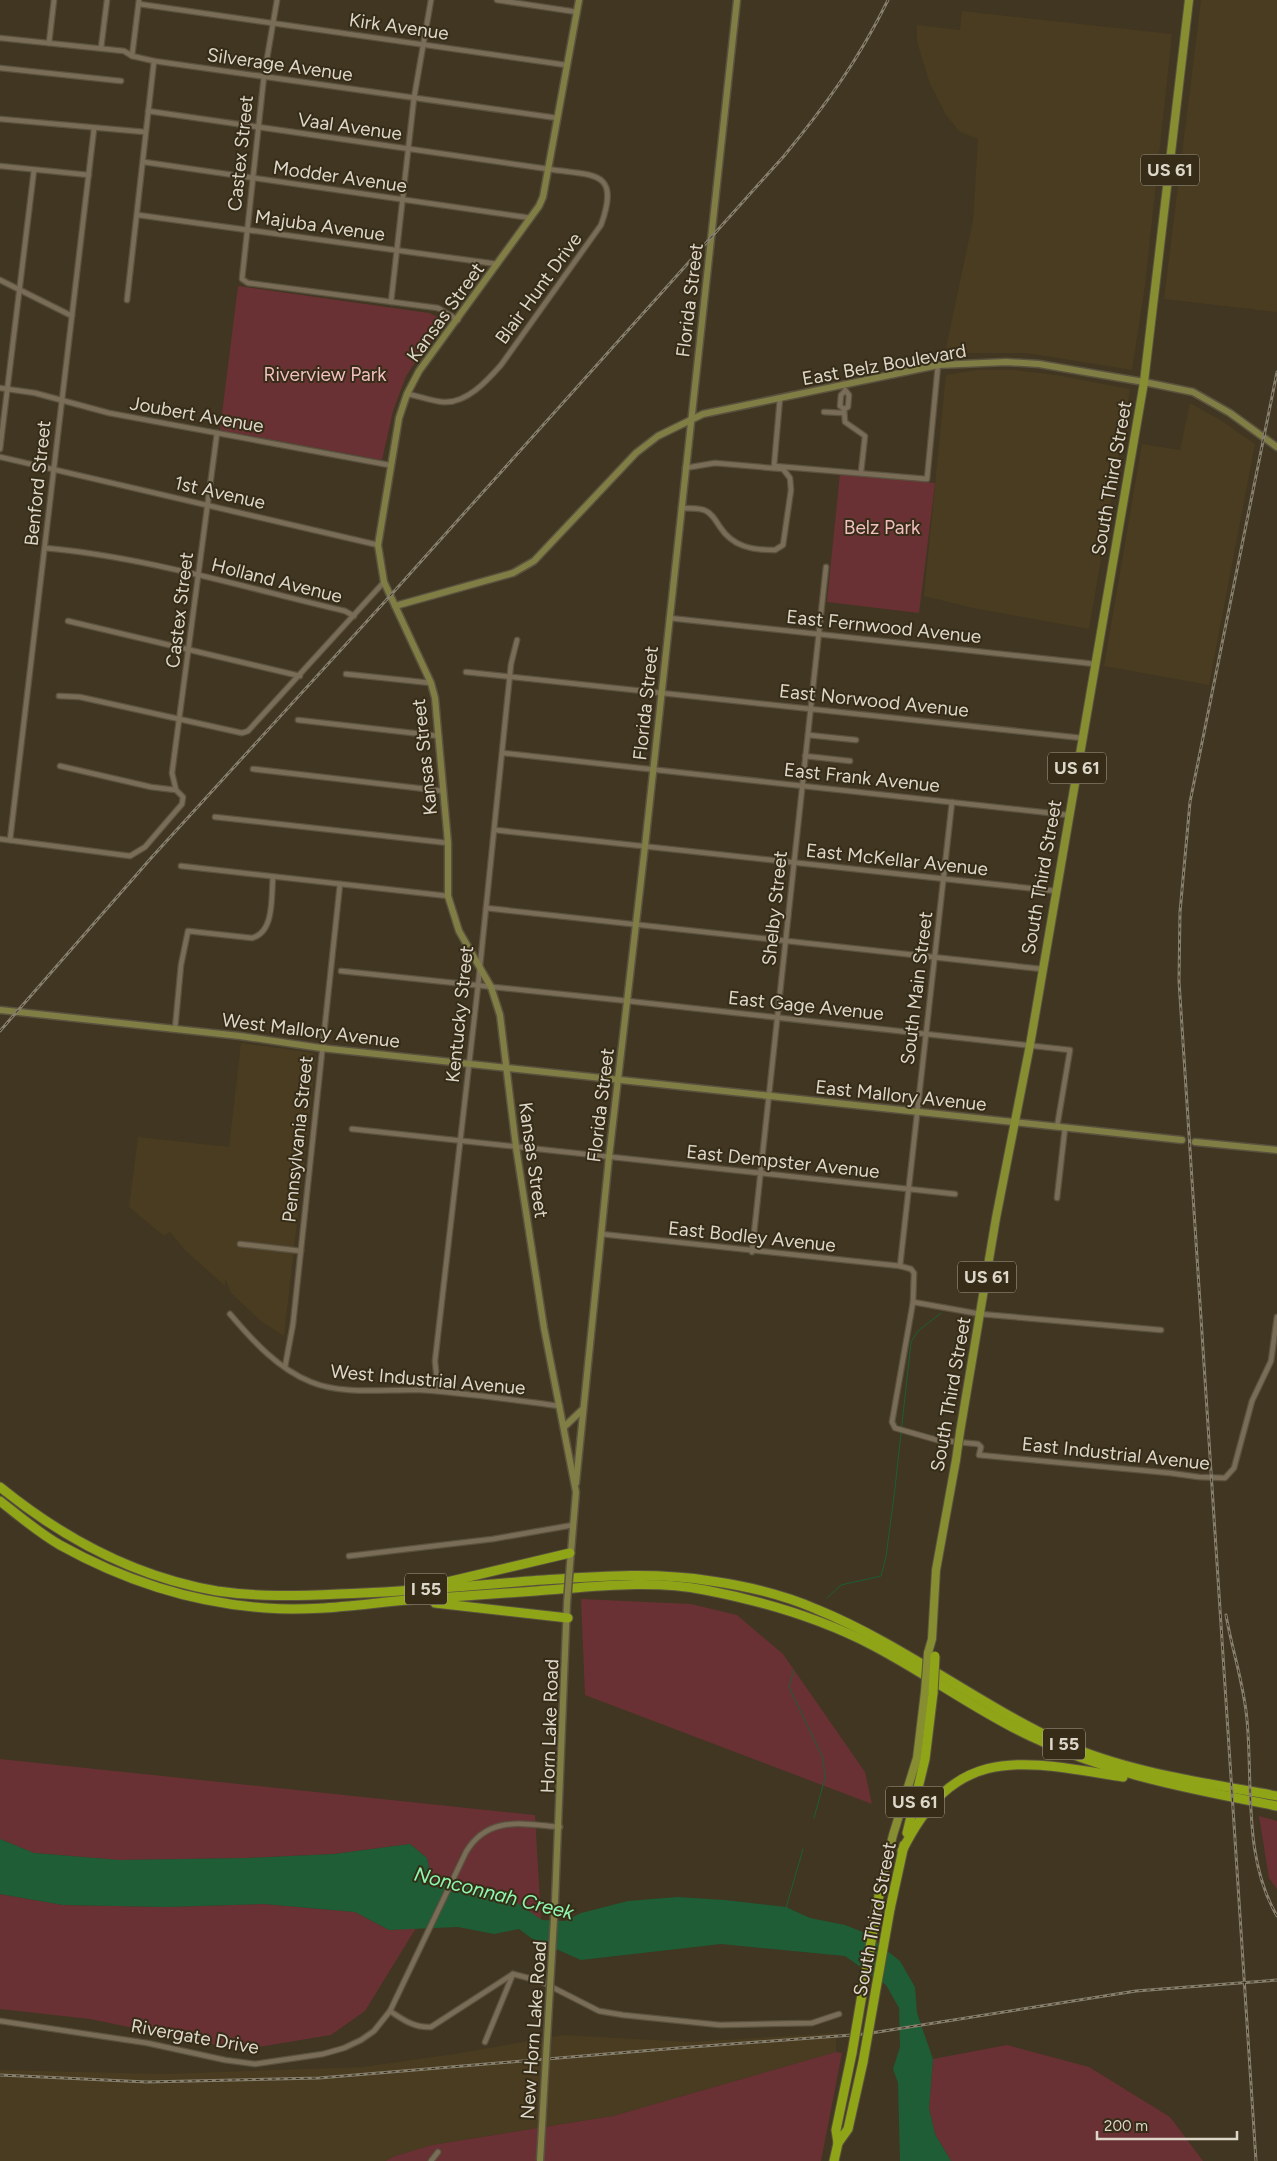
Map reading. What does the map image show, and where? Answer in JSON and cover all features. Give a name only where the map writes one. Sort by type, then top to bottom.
[{"type":"highway","name":"I 55","points":[[0,1486],[32,1513],[68,1537],[118,1561],[188,1584],[216,1590],[279,1596],[408,1590],[615,1575],[663,1575],[712,1581],[768,1594],[814,1608],[869,1634],[1007,1714],[1062,1743],[1112,1761],[1192,1780],[1277,1796]]},
{"type":"highway","name":"I 55","points":[[0,1501],[58,1544],[96,1563],[158,1588],[212,1601],[266,1608],[324,1609],[407,1600],[637,1585],[701,1589],[769,1604],[825,1624],[870,1644],[1028,1735],[1087,1761],[1151,1781],[1277,1806]]},
{"type":"highway","points":[[408,1590],[476,1577],[570,1553]]},
{"type":"highway","points":[[407,1600],[568,1618]]},
{"type":"highway","name":"South Third Street","points":[[838,2143],[848,2129],[863,2062],[902,1851],[925,1759],[931,1655]]},
{"type":"highway","points":[[902,1851],[913,1830],[938,1796],[961,1779],[981,1769],[1013,1763],[1041,1764],[1151,1781]]},
{"type":"highway","name":"South Third Street","points":[[834,2161],[838,2143],[836,2130],[852,2053],[881,1884]]},
{"type":"main road","name":"Kansas Street","points":[[570,1553],[576,1492],[544,1328],[516,1147],[500,1015],[491,987],[459,931],[448,896],[448,843],[440,736],[435,698],[431,683],[384,582],[378,545],[399,418],[407,394],[419,371],[531,218],[543,197],[579,0]]},
{"type":"main road","name":"Florida Street","points":[[576,1492],[609,1157],[628,1001],[737,0]]},
{"type":"main road","name":"South Third Street","points":[[931,1655],[936,1570],[1014,1122],[1030,1045],[1068,814],[1144,382],[1189,0]]},
{"type":"main road","name":"East Belz Boulevard","points":[[395,606],[512,573],[534,561],[636,453],[658,436],[690,419],[703,414],[780,398],[845,388],[938,366],[1006,362],[1038,364],[1181,389],[1207,399],[1277,447]]},
{"type":"main road","name":"West Mallory Avenue","points":[[0,1010],[175,1029],[321,1048],[618,1079]]},
{"type":"main road","name":"East Mallory Avenue","points":[[618,1079],[1182,1140]]},
{"type":"main road","points":[[1195,1142],[1277,1150]]},
{"type":"main road","points":[[564,1427],[583,1409]]},
{"type":"main road","name":"Horn Lake Road","points":[[556,1901],[570,1553]]},
{"type":"main road","name":"South Third Street","points":[[881,1884],[893,1835],[917,1758],[929,1693]]},
{"type":"main road","name":"New Horn Lake Road","points":[[540,2161],[556,1901]]},
{"type":"street","points":[[49,43],[54,0]]},
{"type":"street","points":[[101,48],[107,0]]},
{"type":"street","name":"Castex Street","points":[[277,0],[257,128],[242,279],[248,283],[391,302]]},
{"type":"street","points":[[431,0],[414,98],[391,302],[438,308],[458,320]]},
{"type":"street","points":[[497,0],[577,12]]},
{"type":"street","points":[[132,56],[139,2]]},
{"type":"street","name":"Kirk Avenue","points":[[139,2],[566,65]]},
{"type":"street","name":"Silverage Avenue","points":[[0,38],[124,51],[132,56],[154,61],[556,118]]},
{"type":"street","points":[[127,300],[154,61]]},
{"type":"street","points":[[0,68],[121,81]]},
{"type":"street","name":"Vaal Avenue","points":[[148,111],[548,169]]},
{"type":"street","points":[[0,119],[146,132]]},
{"type":"street","name":"Benford Street","points":[[10,840],[94,128]]},
{"type":"street","name":"Modder Avenue","points":[[144,162],[531,218]]},
{"type":"street","points":[[0,166],[89,176]]},
{"type":"street","name":"Blair Hunt Drive","points":[[407,394],[442,402],[454,402],[467,396],[489,379],[601,225],[608,206],[609,191],[604,182],[596,177],[548,169]]},
{"type":"street","points":[[0,449],[34,170]]},
{"type":"street","name":"Majuba Avenue","points":[[138,215],[498,264]]},
{"type":"street","points":[[0,280],[72,316]]},
{"type":"street","points":[[780,398],[774,466],[927,479],[938,366]]},
{"type":"street","name":"Joubert Avenue","points":[[0,388],[62,400],[109,413],[390,466]]},
{"type":"street","points":[[845,388],[841,395],[840,406],[844,411],[844,422],[865,436],[861,472]]},
{"type":"street","points":[[824,412],[844,411],[848,407],[849,395],[845,388]]},
{"type":"street","name":"Castex Street","points":[[176,790],[172,773],[217,433]]},
{"type":"street","name":"1st Avenue","points":[[0,456],[378,545]]},
{"type":"street","points":[[681,508],[704,510],[713,515],[725,534],[734,543],[749,548],[774,550],[783,544],[791,490],[790,478],[783,469],[715,463],[685,468]]},
{"type":"street","name":"Holland Avenue","points":[[45,548],[87,552],[198,576],[345,611],[354,616]]},
{"type":"street","name":"Shelby Street","points":[[752,1252],[826,567]]},
{"type":"street","points":[[59,696],[80,697],[242,734],[248,731],[300,676],[384,582]]},
{"type":"street","name":"East Fernwood Avenue","points":[[669,618],[1095,664]]},
{"type":"street","points":[[68,621],[300,676]]},
{"type":"street","name":"Kentucky Street","points":[[438,1392],[435,1362],[495,830],[511,664],[517,640]]},
{"type":"street","name":"East Norwood Avenue","points":[[466,672],[1082,738]]},
{"type":"street","points":[[346,674],[431,683]]},
{"type":"street","points":[[298,720],[440,736]]},
{"type":"street","points":[[808,735],[856,740]]},
{"type":"street","name":"East Frank Avenue","points":[[503,753],[1068,814]]},
{"type":"street","points":[[805,756],[850,761]]},
{"type":"street","points":[[0,839],[130,856],[145,847],[182,804],[183,797],[176,790],[150,787],[60,766]]},
{"type":"street","points":[[253,769],[443,790]]},
{"type":"street","name":"South Main Street","points":[[900,1266],[952,802]]},
{"type":"street","points":[[216,817],[448,843]]},
{"type":"street","name":"East McKellar Avenue","points":[[495,830],[1056,891]]},
{"type":"street","points":[[181,866],[448,896]]},
{"type":"street","points":[[175,1029],[181,965],[188,931],[252,938],[260,936],[268,923],[273,877]]},
{"type":"street","name":"Pennsylvania Street","points":[[285,1367],[293,1324],[340,884]]},
{"type":"street","points":[[486,908],[1042,969]]},
{"type":"street","name":"East Gage Avenue","points":[[341,971],[1070,1050],[1057,1127]]},
{"type":"street","points":[[1057,1198],[1065,1128]]},
{"type":"street","name":"East Dempster Avenue","points":[[352,1129],[954,1194]]},
{"type":"street","name":"East Bodley Avenue","points":[[601,1234],[752,1252],[900,1266]]},
{"type":"street","points":[[240,1244],[301,1251]]},
{"type":"street","points":[[900,1266],[914,1273],[913,1302],[980,1314],[1161,1330]]},
{"type":"street","name":"East Industrial Avenue","points":[[913,1302],[892,1422],[898,1428],[936,1440],[978,1444],[981,1446],[979,1455],[1225,1478],[1231,1472],[1236,1460],[1252,1401],[1271,1360],[1275,1343]]},
{"type":"street","name":"West Industrial Avenue","points":[[230,1314],[254,1342],[285,1367],[310,1382],[329,1388],[438,1392],[560,1406]]},
{"type":"street","points":[[1275,1343],[1277,1317]]},
{"type":"street","points":[[349,1556],[493,1539],[573,1524]]},
{"type":"street","name":"Rivergate Drive","points":[[0,2021],[147,2043],[225,2060],[256,2064],[323,2054],[344,2048],[362,2040],[374,2031],[390,2011],[470,1846],[486,1830],[510,1824],[560,1827]]},
{"type":"street","points":[[390,2011],[410,2024],[431,2027],[513,1974],[540,1981],[599,2011],[658,2019],[720,2025],[800,2024],[812,2023],[839,2014]]},
{"type":"street","points":[[485,2042],[513,1974]]},
{"type":"street","points":[[431,2161],[438,2152]]},
{"type":"shaded area","points":[[1201,0],[1277,0],[1277,312],[1164,299]]},
{"type":"shaded area","points":[[962,11],[1172,34],[1145,286],[1132,370],[1026,353],[972,353],[944,357],[973,220],[978,139],[960,132],[946,115],[930,84],[917,42],[917,25],[960,30]]},
{"type":"shaded area","points":[[977,370],[1013,370],[1056,375],[1130,389],[1089,629],[973,608],[924,596],[946,375]]},
{"type":"shaded area","points":[[1190,403],[1222,421],[1255,444],[1209,685],[1104,666],[1142,444],[1180,450]]},
{"type":"shaded area","points":[[241,1043],[313,1053],[316,1058],[284,1336],[262,1322],[231,1293],[225,1278],[225,1286],[185,1250],[170,1232],[164,1236],[129,1207],[138,1137],[229,1147]]},
{"type":"shaded area","points":[[836,2033],[836,2052],[613,2116],[432,2145],[395,2156],[385,2161],[0,2161],[0,2070],[164,2074],[362,2067],[454,2054],[563,2035],[689,2042]]},
{"type":"green space","name":"Riverview Park","points":[[238,286],[429,313],[446,321],[444,328],[425,348],[406,376],[393,411],[382,460],[220,430]]},
{"type":"green space","name":"Belz Park","points":[[840,473],[935,483],[919,613],[827,602]]},
{"type":"green space","points":[[581,1599],[691,1604],[737,1615],[783,1654],[865,1772],[872,1804],[585,1695]]},
{"type":"green space","points":[[0,1759],[535,1815],[541,1920],[500,1891],[432,1881],[427,1858],[410,1844],[334,1854],[247,1858],[119,1860],[34,1853],[0,1839]]},
{"type":"green space","points":[[1259,1816],[1277,1821],[1277,1889],[1269,1878]]},
{"type":"green space","points":[[0,1894],[63,1905],[167,1907],[264,1904],[355,1912],[389,1930],[416,1928],[365,2011],[331,2035],[241,2050],[90,2019],[0,2009]]},
{"type":"green space","points":[[1007,2045],[1089,2067],[1170,2117],[1203,2161],[951,2161],[935,2134],[929,2108],[933,2059]]},
{"type":"green space","points":[[836,2052],[842,2053],[821,2161],[385,2161],[395,2156],[432,2145],[613,2116]]},
{"type":"water","name":"Nonconnah Creek","points":[[0,1839],[34,1853],[119,1860],[247,1858],[334,1854],[410,1844],[427,1858],[432,1881],[500,1891],[542,1920],[565,1921],[581,1913],[628,1901],[677,1897],[786,1907],[810,1918],[845,1925],[863,1932],[900,1961],[915,1987],[917,2013],[933,2059],[929,2108],[935,2134],[951,2161],[900,2161],[898,2083],[893,2069],[900,2047],[899,2008],[886,1985],[845,1956],[721,1944],[581,1960],[531,1938],[519,1929],[494,1934],[458,1927],[389,1930],[355,1912],[264,1904],[167,1907],[63,1905],[0,1894]]},
{"type":"waterway","points":[[827,1598],[841,1585],[881,1576],[886,1557],[895,1488],[911,1342],[918,1331],[941,1313]]},
{"type":"waterway","points":[[794,1670],[789,1687],[823,1758],[825,1778],[814,1818]]},
{"type":"waterway","points":[[786,1908],[803,1849]]},
{"type":"railway","points":[[0,1031],[152,857],[390,596],[784,156],[841,81],[877,22],[888,0]]},
{"type":"railway","points":[[1256,2161],[1179,981],[1180,912],[1190,802],[1277,372]]},
{"type":"railway","points":[[1226,1615],[1241,1680],[1247,1720],[1254,1845],[1266,1894],[1277,1916]]},
{"type":"railway","points":[[0,2075],[147,2082],[319,2078],[865,2034],[1136,1991],[1277,1980]]}]
